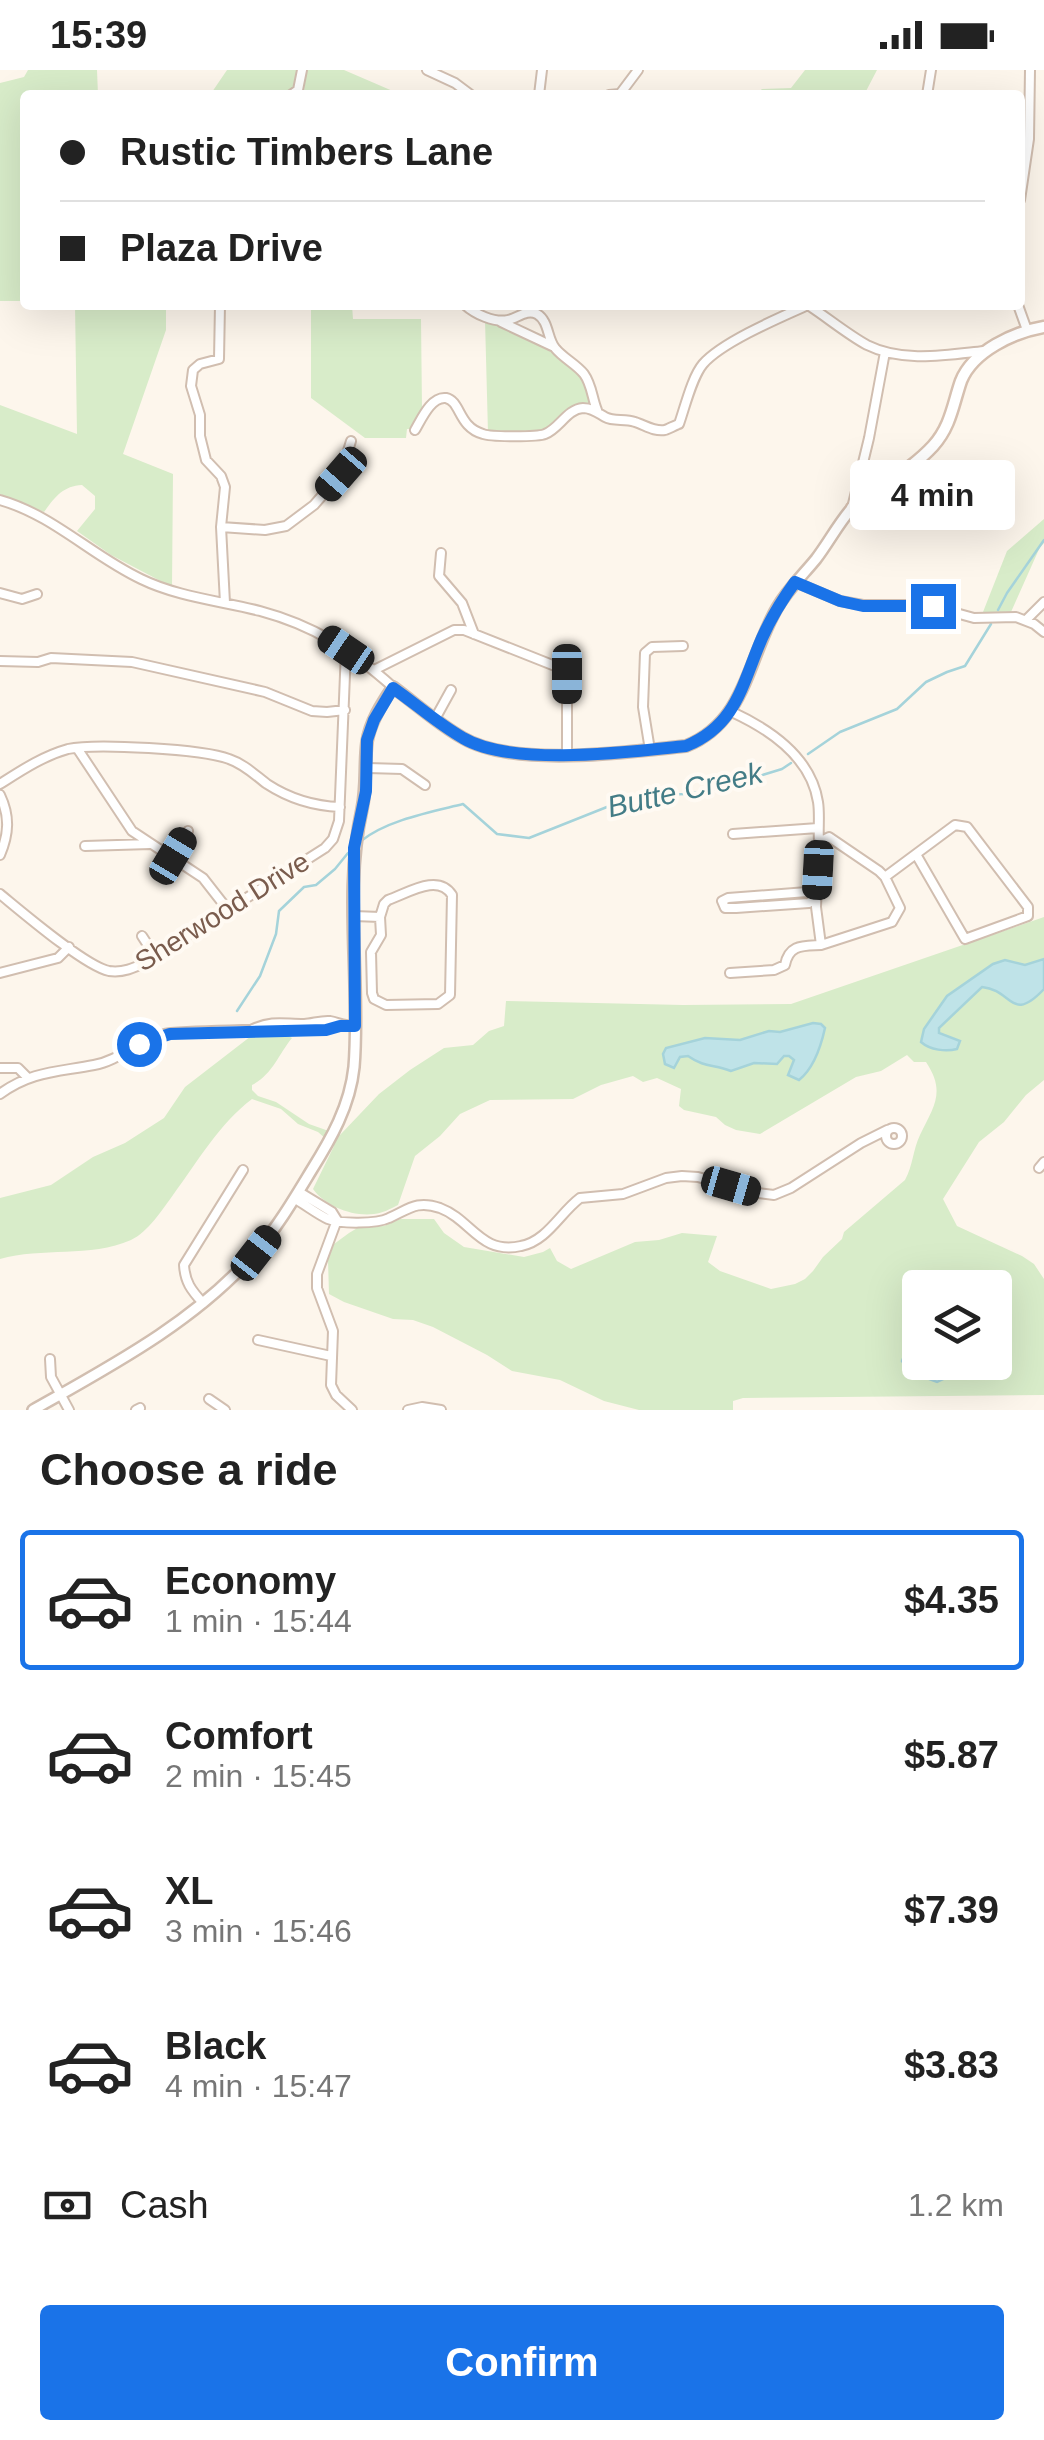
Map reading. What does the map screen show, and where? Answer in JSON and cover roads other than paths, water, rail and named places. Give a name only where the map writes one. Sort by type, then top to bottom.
[{"type":"main road","points":[[852,508],[899,476],[936,442],[950,421],[971,364],[988,350],[1027,330],[1044,327]]},
{"type":"street","points":[[427,70],[464,90]]},
{"type":"street","points":[[455,83],[462,70]]},
{"type":"street","points":[[1025,166],[1030,70]]},
{"type":"street","points":[[220,310],[219,359],[193,370],[192,386],[206,460],[222,476],[225,487],[221,528],[224,604]]},
{"type":"street","points":[[471,310],[552,346],[584,373],[598,413]]},
{"type":"street","points":[[414,430],[430,406],[438,399],[448,398],[469,428],[482,434],[545,434],[582,408],[609,420],[632,420],[666,430],[679,424],[700,367],[712,356],[757,328],[797,310]]},
{"type":"street","points":[[816,310],[885,352],[928,356],[988,350]]},
{"type":"street","points":[[1020,310],[1027,330]]},
{"type":"street","points":[[497,320],[534,312],[545,323],[552,346]]},
{"type":"street","points":[[0,500],[47,520],[138,578],[166,590],[258,611],[320,632],[465,740],[507,754],[686,746],[716,729],[732,712],[778,606],[852,508],[885,352]]},
{"type":"street","points":[[221,528],[266,530],[286,526],[314,506],[341,474],[352,441]]},
{"type":"street","points":[[441,552],[439,576],[462,603],[474,634]]},
{"type":"street","points":[[795,582],[863,606],[927,605],[974,618],[1016,617],[1044,632]]},
{"type":"street","points":[[0,593],[22,599],[36,594]]},
{"type":"street","points":[[1026,620],[1044,602]]},
{"type":"street","points":[[374,670],[454,630],[464,630],[560,668],[567,674],[567,754]]},
{"type":"street","points":[[650,750],[643,707],[645,653],[652,646],[683,646]]},
{"type":"street","name":"Sherwood Drive","points":[[0,894],[101,968],[126,971],[156,956],[325,848],[338,829],[346,650]]},
{"type":"street","points":[[0,661],[38,662],[51,658],[132,662],[265,692],[312,711],[345,710]]},
{"type":"street","points":[[33,1410],[170,1327],[256,1253],[297,1195],[344,1112],[355,1026],[354,848],[366,791],[367,740],[393,688]]},
{"type":"street","points":[[436,719],[451,690]]},
{"type":"street","points":[[732,712],[760,725],[786,745],[806,773],[818,800],[816,897],[821,945]]},
{"type":"street","points":[[0,784],[29,765],[67,750],[111,746],[228,758],[288,796],[306,803],[340,807]]},
{"type":"street","points":[[77,748],[132,831],[203,878],[228,910]]},
{"type":"street","points":[[368,768],[402,769],[425,785]]},
{"type":"street","points":[[0,796],[8,820],[0,855]]},
{"type":"street","points":[[885,877],[954,825],[967,826],[1028,908],[1028,916],[965,939],[917,856]]},
{"type":"street","points":[[734,834],[818,828]]},
{"type":"street","points":[[173,856],[188,830]]},
{"type":"street","points":[[730,973],[774,970],[785,965],[787,954],[796,946],[821,945],[892,922],[900,908],[885,877],[829,838],[819,842]]},
{"type":"street","points":[[85,846],[150,844]]},
{"type":"street","points":[[433,884],[448,888],[452,895],[450,996],[446,1001],[386,1006],[374,1000],[372,952],[381,934],[380,917],[388,900],[433,884]]},
{"type":"street","points":[[807,892],[816,897],[810,903],[736,908],[725,908],[722,901],[807,892]]},
{"type":"street","points":[[354,916],[380,917]]},
{"type":"street","points":[[142,936],[156,956]]},
{"type":"street","points":[[0,973],[58,958],[70,947]]},
{"type":"street","points":[[0,1094],[52,1070],[110,1062],[162,1035],[249,1031],[268,1023],[297,1026],[325,1021],[355,1026]]},
{"type":"street","points":[[0,1068],[18,1068],[28,1078]]},
{"type":"street","points":[[297,1195],[324,1211],[328,1219],[337,1220],[381,1220],[414,1205],[438,1208],[490,1244],[512,1248],[538,1240],[580,1198],[623,1194],[666,1178],[698,1177],[774,1195],[887,1130]]},
{"type":"street","points":[[203,1302],[185,1280],[184,1265],[243,1170]]},
{"type":"street","points":[[337,1220],[317,1274],[317,1288],[332,1331],[332,1385],[352,1410]]},
{"type":"street","points":[[258,1340],[332,1356]]},
{"type":"street","points":[[50,1358],[51,1377],[69,1410]]},
{"type":"street","points":[[209,1399],[225,1410]]},
{"type":"street","points":[[408,1410],[441,1410]]},
{"type":"water","points":[[1044,959],[1044,989],[1033,999],[1018,1005],[982,987],[939,1028],[939,1033],[960,1041],[957,1049],[938,1050],[921,1042],[924,1029],[947,996],[993,964],[1005,960],[1025,965]]},
{"type":"water","points":[[813,1023],[825,1028],[812,1063],[799,1080],[788,1075],[794,1060],[789,1056],[777,1064],[754,1063],[731,1071],[688,1056],[680,1057],[674,1068],[665,1064],[666,1048],[705,1038],[740,1040]]},
{"type":"waterway","name":"Butte Creek","points":[[998,610],[1044,540]]},
{"type":"waterway","name":"Butte Creek","points":[[808,754],[840,732],[897,709],[926,682],[965,666],[991,624]]},
{"type":"waterway","name":"Butte Creek","points":[[361,841],[396,822],[463,804],[497,834],[529,838],[627,799],[713,790],[791,763]]},
{"type":"waterway","name":"Butte Creek","points":[[237,1011],[260,976],[276,934],[279,911],[304,887],[316,885],[348,853]]}]
